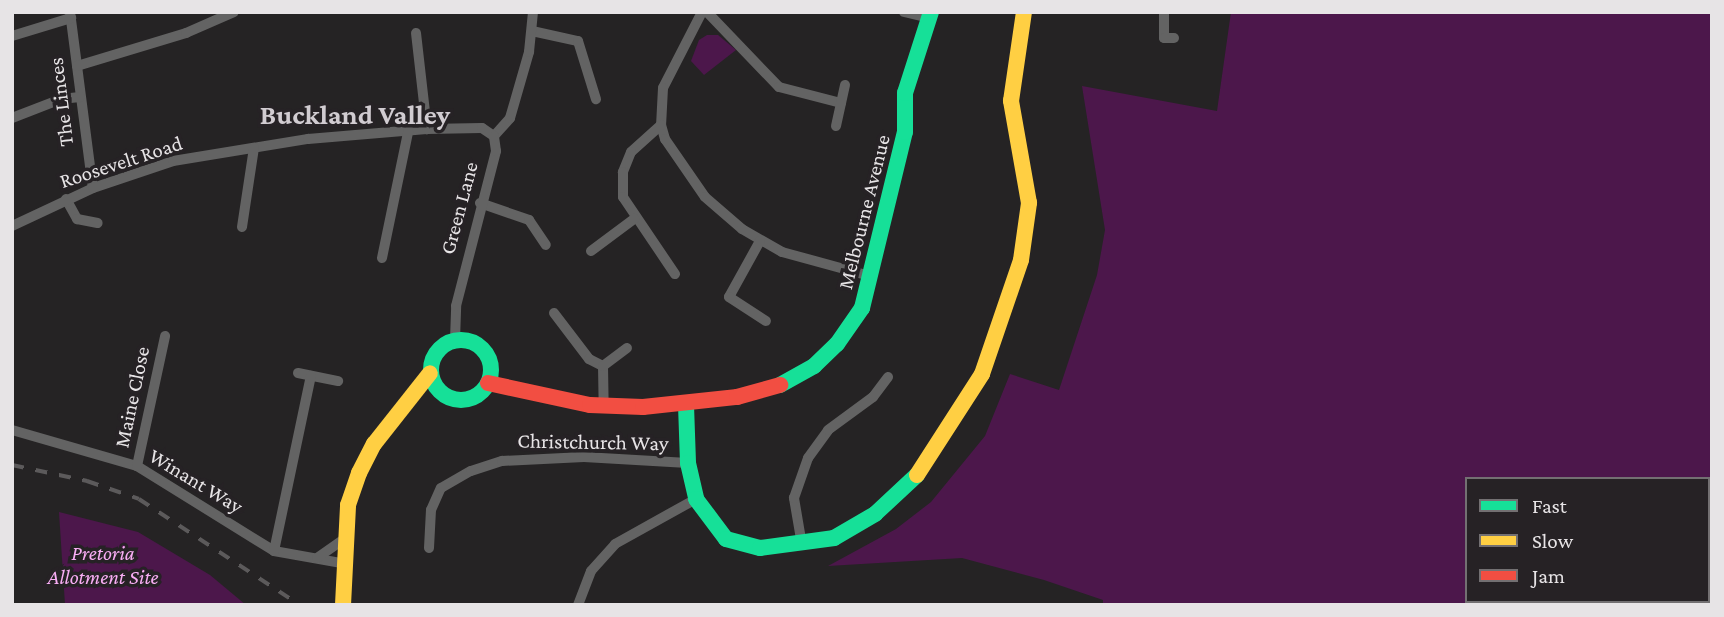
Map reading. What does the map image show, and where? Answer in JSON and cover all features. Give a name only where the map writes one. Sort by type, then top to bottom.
[{"type":"street","points":[[77,66],[186,33],[234,12]]},
{"type":"street","name":"Green Lane","points":[[455,340],[456,306],[480,203],[496,151],[494,136],[509,122],[532,31],[533,12]]},
{"type":"street","points":[[841,103],[779,87],[704,12],[663,88],[661,125],[665,139],[705,197],[760,241],[870,276]]},
{"type":"street","points":[[904,12],[931,15]]},
{"type":"street","points":[[686,405],[688,463],[696,499],[726,539],[760,548],[802,545],[834,538],[875,514],[912,482],[982,374],[1021,260],[1029,203],[1011,101],[1024,12]]},
{"type":"street","points":[[1164,12],[1164,38],[1174,38]]},
{"type":"street","points":[[12,36],[70,15]]},
{"type":"street","name":"The Linces","points":[[70,15],[93,188]]},
{"type":"street","name":"Melbourne Avenue","points":[[488,383],[604,405],[686,405],[780,385],[814,366],[837,344],[862,308],[905,132],[905,93],[931,15]]},
{"type":"street","points":[[532,31],[578,41],[596,99]]},
{"type":"street","points":[[416,33],[427,129]]},
{"type":"street","points":[[836,126],[845,85]]},
{"type":"street","points":[[12,118],[61,99],[80,97]]},
{"type":"street","points":[[661,125],[631,152],[623,172],[623,197],[634,219],[675,275]]},
{"type":"street","name":"Roosevelt Road","points":[[12,226],[93,188],[173,161],[254,148],[427,129],[482,128],[494,136]]},
{"type":"street","points":[[382,258],[408,132]]},
{"type":"street","points":[[242,227],[254,148]]},
{"type":"street","points":[[66,199],[77,219],[98,223]]},
{"type":"street","points":[[480,203],[528,220],[546,245]]},
{"type":"street","points":[[591,251],[634,219]]},
{"type":"street","points":[[760,241],[729,297],[766,321]]},
{"type":"street","points":[[554,313],[589,359],[603,366]]},
{"type":"street","name":"Maine Close","points":[[137,466],[165,337]]},
{"type":"street","points":[[343,605],[348,505],[359,473],[374,444],[406,407],[430,373],[435,354],[455,340],[474,342],[487,355],[488,383],[466,399],[440,392],[406,407]]},
{"type":"street","points":[[603,366],[627,348]]},
{"type":"street","points":[[603,366],[604,405]]},
{"type":"street","points":[[299,373],[338,381]]},
{"type":"street","points":[[430,373],[440,392]]},
{"type":"street","points":[[274,551],[311,376]]},
{"type":"street","points":[[802,545],[794,498],[808,458],[828,430],[873,397],[888,377]]},
{"type":"street","name":"Winant Way","points":[[12,430],[137,466],[274,551],[346,564]]},
{"type":"street","name":"Christchurch Way","points":[[429,548],[431,510],[441,488],[492,464],[584,457],[688,463]]},
{"type":"street","points":[[578,605],[591,571],[615,544],[696,499]]},
{"type":"street","points":[[317,558],[347,537]]},
{"type":"green space","points":[[1231,12],[1712,12],[1712,583],[1710,477],[1465,477],[1465,603],[1641,603],[1638,605],[1103,605],[1103,600],[1044,580],[962,558],[828,566],[896,529],[931,502],[985,436],[1010,374],[1059,390],[1097,275],[1105,230],[1082,86],[1217,111]]},
{"type":"green space","points":[[707,35],[718,35],[736,50],[704,75],[691,61],[699,40]]},
{"type":"green space","name":"Pretoria Allotment Site","points":[[59,512],[138,532],[210,575],[246,605],[65,605]]},
{"type":"railway","points":[[12,465],[87,481],[139,499],[300,605]]},
{"type":"traffic: fast","points":[[780,385],[814,366],[837,344],[862,308],[905,132],[905,93],[931,12]]},
{"type":"traffic: fast","points":[[455,340],[467,340],[486,353],[491,370],[489,382],[478,395],[467,400],[455,400],[436,387],[431,376],[431,364],[444,345],[455,340]]},
{"type":"traffic: fast","points":[[686,405],[688,463],[696,499],[726,539],[760,548],[834,538],[875,514],[917,475]]},
{"type":"traffic: slow","points":[[917,475],[982,374],[1021,260],[1029,203],[1011,101],[1024,12]]},
{"type":"traffic: slow","points":[[343,605],[348,505],[359,473],[374,444],[430,373]]},
{"type":"traffic: jam","points":[[488,383],[590,405],[643,407],[737,397],[780,385]]},
{"type":"district","name":"Buckland Valley","points":[[355,115]]}]
